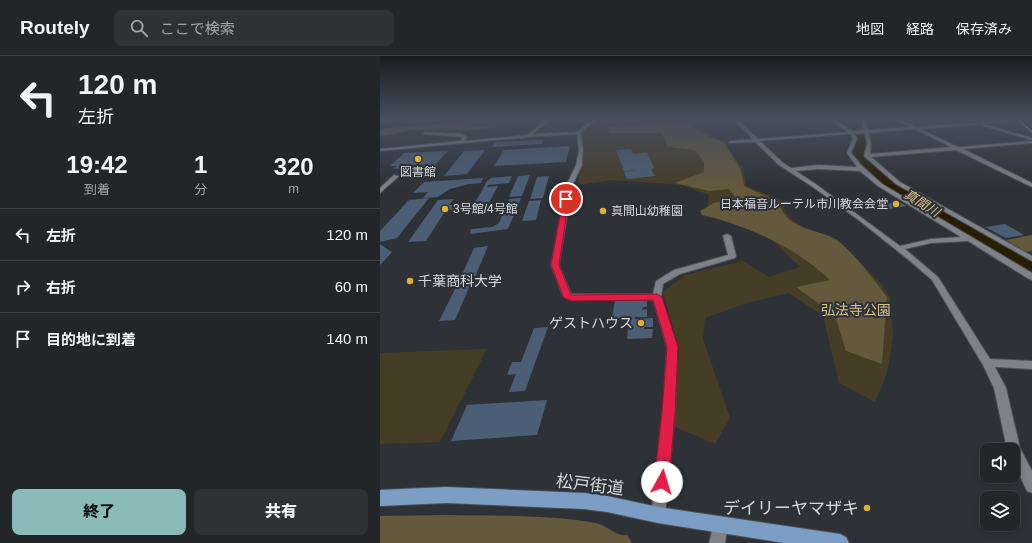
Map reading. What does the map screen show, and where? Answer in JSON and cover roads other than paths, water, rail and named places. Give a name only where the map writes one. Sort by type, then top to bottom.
[{"type":"main road","name":"松戸街道","points":[[380,498],[446,495],[584,501],[607,504],[658,515],[840,543]]},
{"type":"street","points":[[380,150],[465,142]]},
{"type":"street","points":[[580,142],[581,150],[579,165],[569,186],[555,265],[567,296],[572,298],[657,297]]},
{"type":"street","points":[[759,142],[781,164],[821,190],[900,248],[935,279],[987,363],[1000,388],[1014,450],[1032,486]]},
{"type":"street","points":[[855,142],[849,153],[861,169],[880,185],[1032,277]]},
{"type":"street","points":[[867,156],[870,142]]},
{"type":"street","points":[[943,142],[1032,185]]},
{"type":"street","points":[[867,156],[1032,142]]},
{"type":"street","points":[[867,156],[898,184],[1030,257]]},
{"type":"street","points":[[790,170],[818,167],[861,169]]},
{"type":"street","points":[[380,192],[396,176]]},
{"type":"street","points":[[900,248],[931,241],[970,239],[989,235]]},
{"type":"street","points":[[658,515],[669,412],[672,347],[657,297],[659,283],[677,272],[732,256],[727,236]]},
{"type":"street","points":[[987,363],[1032,365]]},
{"type":"street","points":[[717,543],[720,524]]},
{"type":"water","name":"真間川","points":[[857,142],[867,142],[864,156],[895,184],[1032,262],[1032,275],[884,185],[866,169],[853,153]]},
{"type":"place","name":"図書館","points":[[418,159]]},
{"type":"place","name":"日本福音ルーテル市川教会会堂","points":[[896,204]]},
{"type":"place","name":"3号館/4号館","points":[[445,209]]},
{"type":"place","name":"真間山幼稚園","points":[[603,211]]},
{"type":"place","name":"千葉商科大学","points":[[410,281]]},
{"type":"place","name":"ゲストハウス","points":[[641,323]]},
{"type":"place","name":"デイリーヤマザキ","points":[[867,508]]},
{"type":"park label","name":"弘法寺公園","points":[[856,310]]}]
